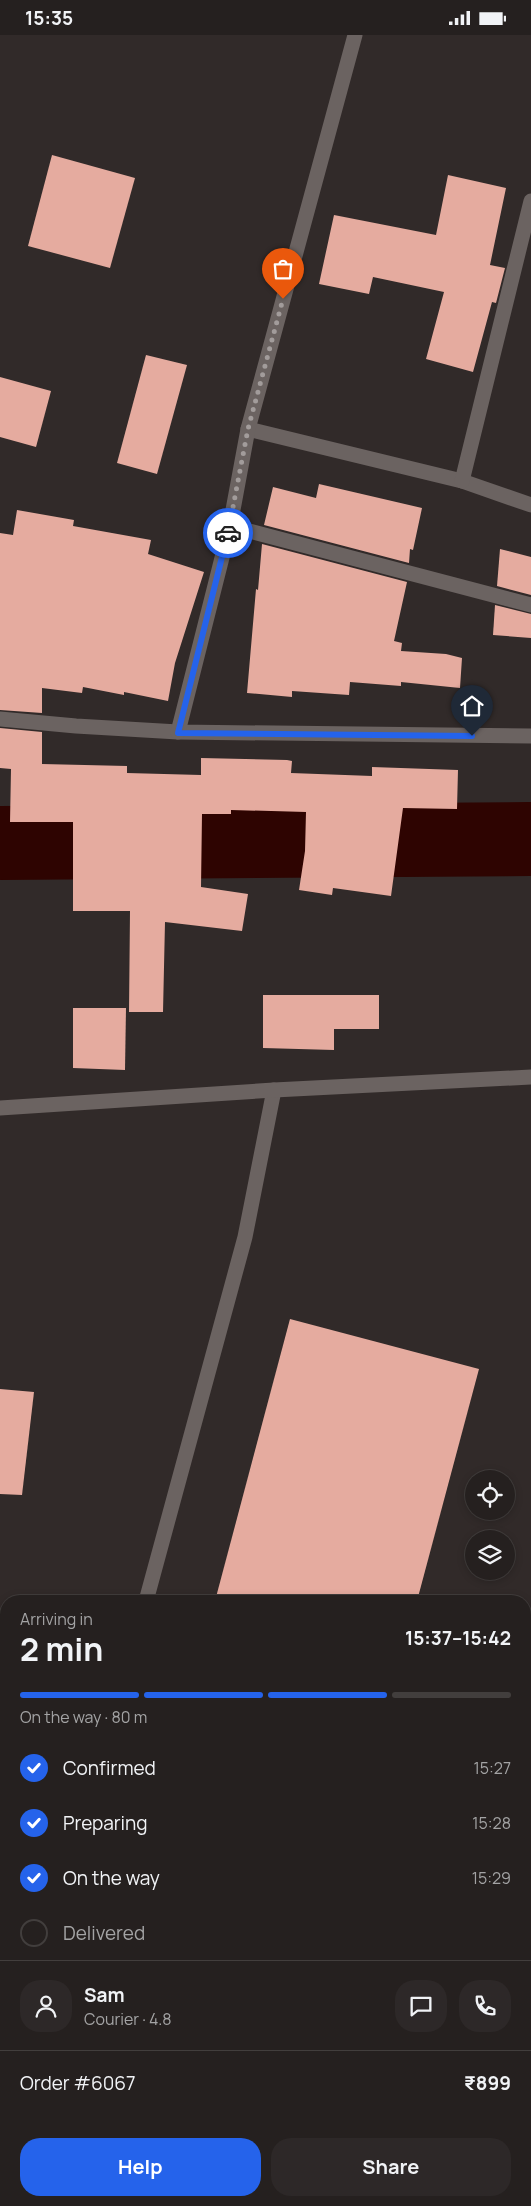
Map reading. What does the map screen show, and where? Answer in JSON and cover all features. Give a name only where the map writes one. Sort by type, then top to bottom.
[{"type":"street","points":[[178,733],[230,526],[248,429],[355,35]]},
{"type":"street","points":[[462,481],[531,201]]},
{"type":"street","points":[[248,429],[462,481],[531,505]]},
{"type":"street","points":[[230,526],[531,605]]},
{"type":"street","points":[[0,719],[178,733],[531,736]]},
{"type":"street","points":[[0,1107],[274,1090],[531,1077]]},
{"type":"street","points":[[148,1595],[245,1237],[274,1090]]},
{"type":"building","points":[[52,155],[135,178],[110,268],[28,246]]},
{"type":"building","points":[[448,175],[506,188],[490,265],[505,268],[496,303],[492,302],[473,372],[426,359],[444,292],[373,277],[369,294],[319,284],[334,215],[436,235]]},
{"type":"building","points":[[146,355],[187,365],[157,474],[117,463]]},
{"type":"building","points":[[0,377],[51,391],[36,447],[0,437]]},
{"type":"building","points":[[319,484],[422,508],[413,550],[410,549],[409,563],[264,525],[273,487],[316,498]]},
{"type":"building","points":[[17,510],[74,520],[73,526],[151,540],[148,554],[204,572],[175,663],[168,701],[124,692],[124,695],[83,687],[82,693],[42,688],[42,713],[0,710],[0,533],[13,535]]},
{"type":"building","points":[[262,544],[407,582],[394,641],[402,643],[401,651],[446,654],[462,658],[460,688],[401,682],[401,686],[350,682],[349,695],[292,691],[292,697],[247,693]]},
{"type":"building","points":[[500,549],[531,557],[531,595],[497,586]]},
{"type":"building","points":[[495,605],[531,614],[531,638],[493,635]]},
{"type":"building","points":[[0,728],[42,732],[42,764],[127,766],[127,773],[201,775],[201,758],[287,760],[292,761],[291,773],[372,776],[372,767],[458,770],[457,809],[403,808],[391,896],[333,888],[332,895],[299,890],[305,851],[306,812],[231,810],[231,814],[202,814],[201,887],[248,894],[242,931],[165,922],[163,1012],[129,1012],[130,911],[73,911],[73,822],[10,822],[11,769],[0,768]]},
{"type":"building","points":[[263,995],[379,995],[379,1029],[334,1029],[334,1050],[263,1048]]},
{"type":"building","points":[[73,1008],[126,1008],[125,1070],[73,1068]]},
{"type":"building","points":[[290,1319],[479,1369],[419,1595],[217,1595]]},
{"type":"building","points":[[0,1389],[34,1392],[22,1495],[0,1494]]},
{"type":"waterway","points":[[0,843],[531,839]]},
{"type":"way so far","points":[[228,533],[248,429],[283,299]]},
{"type":"route","points":[[228,533],[178,733],[472,736]]}]
